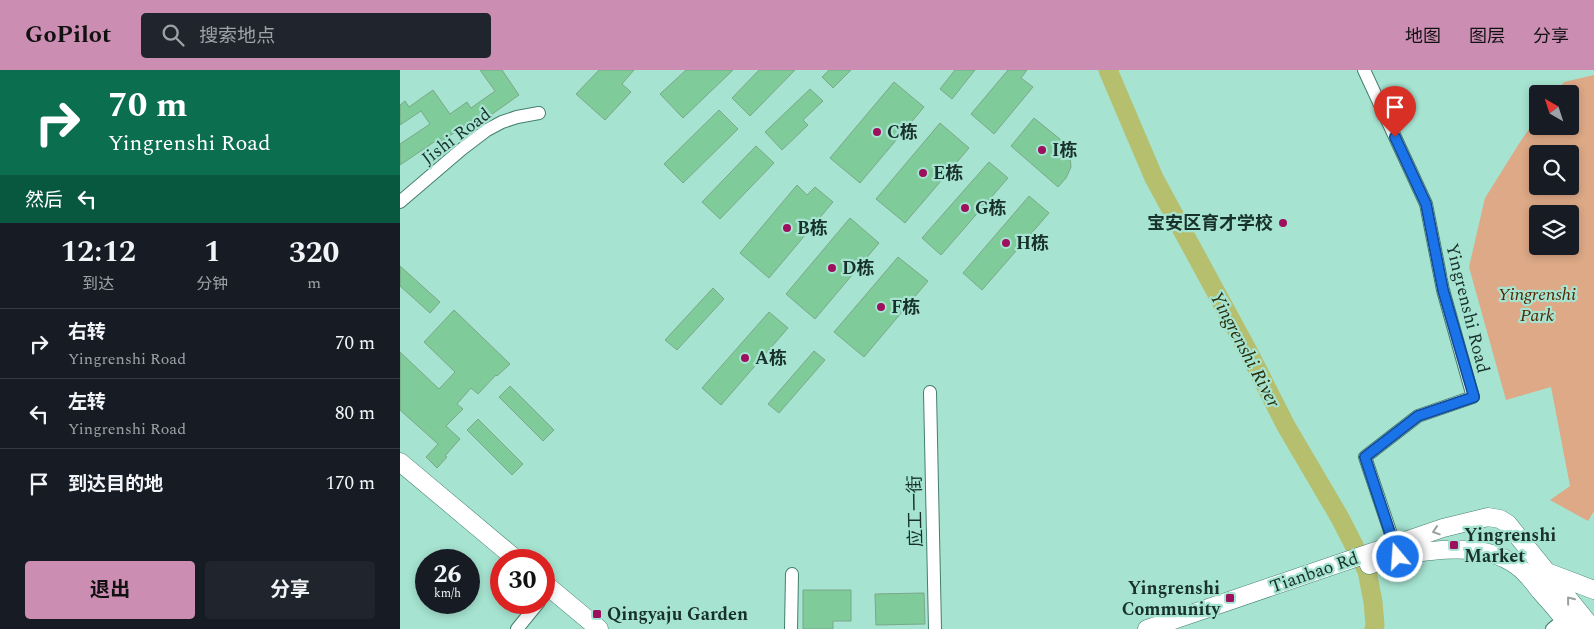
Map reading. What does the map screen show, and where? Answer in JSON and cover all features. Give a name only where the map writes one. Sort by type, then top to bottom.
[{"type":"street","name":"Yingrenshi Road","points":[[1364,70],[1426,204],[1443,290],[1474,397],[1418,416],[1365,457],[1388,553]]},
{"type":"street","name":"Jishi Road","points":[[400,202],[462,149],[488,130],[502,122],[539,112]]},
{"type":"street","name":"应工一街","points":[[930,392],[935,629]]},
{"type":"street","points":[[400,462],[504,549]]},
{"type":"street","points":[[400,477],[490,553]]},
{"type":"street","name":"Tianbao Rd","points":[[1147,629],[1343,568],[1388,553],[1472,520],[1488,517],[1500,519],[1508,524],[1546,572]]},
{"type":"street","name":"Tianbao Rd","points":[[1388,553],[1453,549],[1479,550],[1499,556],[1516,565],[1529,577],[1563,626]]},
{"type":"street","name":"Tianbao Rd","points":[[1182,629],[1343,568]]},
{"type":"street","points":[[1546,572],[1594,590]]},
{"type":"street","points":[[1546,572],[1593,629]]},
{"type":"street","points":[[791,629],[792,574]]},
{"type":"street","points":[[555,592],[599,629]]},
{"type":"street","points":[[555,607],[581,629]]},
{"type":"street","points":[[516,629],[529,614]]},
{"type":"green space","name":"Yingrenshi Park","points":[[1594,75],[1594,511],[1588,521],[1550,500],[1570,486],[1551,387],[1506,400],[1469,267],[1485,198],[1529,129],[1529,135],[1579,135],[1579,85],[1562,85],[1564,82]]},
{"type":"building","points":[[480,70],[502,70],[519,95],[488,117],[484,112],[442,141],[440,138],[400,165],[400,144],[430,124],[421,111],[400,125],[400,105],[405,101],[409,107],[433,90],[450,114],[467,102],[471,108],[495,91]]},
{"type":"building","points":[[599,70],[634,70],[622,84],[631,92],[605,120],[576,94]]},
{"type":"building","points":[[686,70],[733,70],[683,118],[660,94]]},
{"type":"building","points":[[759,70],[795,70],[750,116],[732,98]]},
{"type":"building","points":[[829,70],[851,70],[833,88],[822,77]]},
{"type":"building","points":[[955,70],[975,70],[952,99],[940,89]]},
{"type":"building","points":[[1008,70],[1027,70],[1021,78],[1033,87],[994,134],[971,114]]},
{"type":"building","name":"C栋","points":[[894,82],[924,107],[860,183],[830,158]]},
{"type":"building","points":[[810,89],[823,101],[803,120],[808,125],[782,150],[765,132]]},
{"type":"building","points":[[719,110],[738,129],[683,183],[664,164]]},
{"type":"building","name":"I栋","points":[[1034,118],[1066,144],[1070,154],[1071,167],[1066,178],[1058,187],[1011,146]]},
{"type":"building","name":"E栋","points":[[940,123],[969,148],[905,223],[876,199]]},
{"type":"building","points":[[756,146],[774,163],[720,219],[702,202]]},
{"type":"building","name":"G栋","points":[[989,162],[1008,178],[941,255],[922,238]]},
{"type":"building","name":"B栋","points":[[797,185],[807,195],[815,187],[833,202],[769,278],[740,253]]},
{"type":"building","name":"H栋","points":[[1029,196],[1049,213],[982,290],[963,273]]},
{"type":"building","name":"D栋","points":[[850,218],[879,243],[815,319],[786,294]]},
{"type":"building","name":"F栋","points":[[898,257],[928,281],[864,357],[834,332]]},
{"type":"building","points":[[400,266],[440,302],[430,313],[400,286]]},
{"type":"building","points":[[713,288],[724,299],[677,350],[665,340]]},
{"type":"building","points":[[454,310],[510,364],[496,375],[478,394],[471,388],[457,404],[463,409],[446,426],[460,439],[437,468],[426,457],[438,444],[400,410],[400,352],[439,389],[455,372],[424,342]]},
{"type":"building","name":"A栋","points":[[769,312],[788,328],[721,405],[702,388]]},
{"type":"building","points":[[814,351],[825,360],[779,413],[768,404]]},
{"type":"building","points":[[510,386],[554,430],[543,441],[499,397]]},
{"type":"building","points":[[478,419],[523,464],[512,475],[467,430]]},
{"type":"building","points":[[803,590],[851,590],[851,621],[833,621],[833,629],[803,629]]},
{"type":"building","points":[[924,593],[925,624],[876,625],[875,594]]},
{"type":"waterway","name":"Yingrenshi River","points":[[1108,70],[1154,178],[1249,353],[1286,426],[1340,518],[1367,571],[1373,602],[1374,629]]},
{"type":"place","name":"C栋","points":[[877,132]]},
{"type":"place","name":"I栋","points":[[1042,150]]},
{"type":"place","name":"E栋","points":[[923,173]]},
{"type":"place","name":"G栋","points":[[965,208]]},
{"type":"place","name":"宝安区育才学校","points":[[1283,223]]},
{"type":"place","name":"B栋","points":[[787,228]]},
{"type":"place","name":"H栋","points":[[1006,243]]},
{"type":"place","name":"D栋","points":[[832,268]]},
{"type":"place","name":"F栋","points":[[881,307]]},
{"type":"place","name":"A栋","points":[[745,358]]},
{"type":"place","name":"Yingrenshi Market","points":[[1454,545]]},
{"type":"place","name":"Yingrenshi Community","points":[[1230,598]]},
{"type":"place","name":"Qingyaju Garden","points":[[597,614]]},
{"type":"route","points":[[1395,137],[1426,204],[1443,290],[1474,397],[1418,416],[1365,457],[1398,557]]}]
